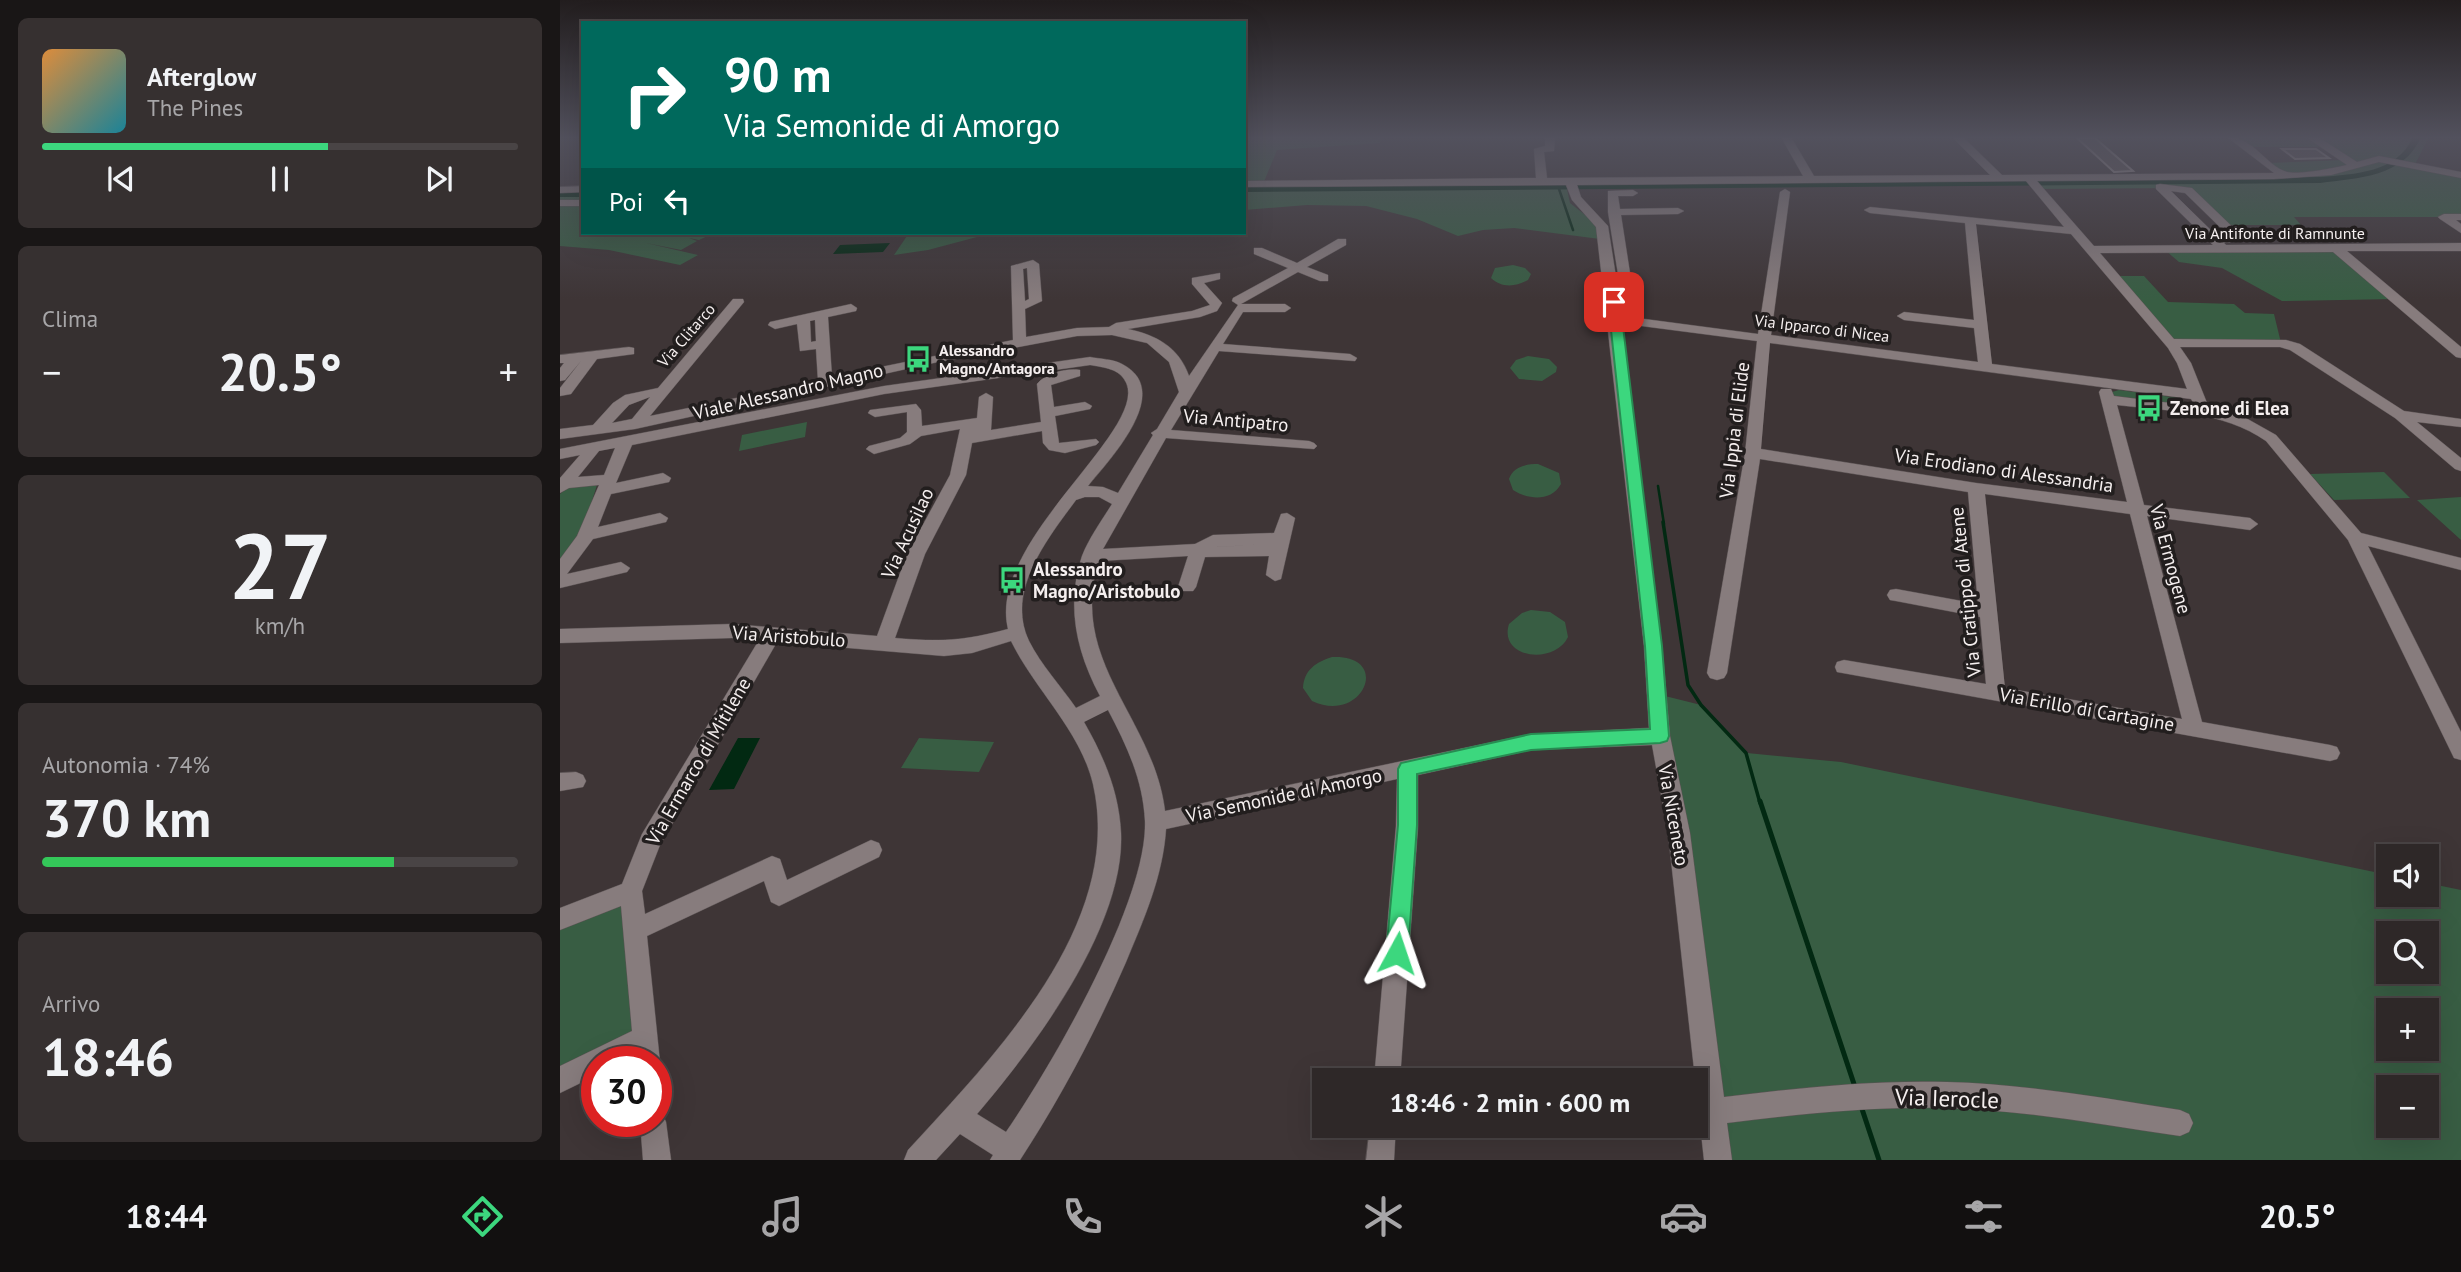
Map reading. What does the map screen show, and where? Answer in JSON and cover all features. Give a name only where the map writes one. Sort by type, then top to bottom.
[{"type":"street","name":"Via Niceneto","points":[[1576,191],[1602,226],[1623,321],[1634,493],[1653,646],[1660,736],[1679,833],[1718,1160]]},
{"type":"street","points":[[2040,191],[2171,343],[2184,363],[2204,413]]},
{"type":"street","points":[[2164,191],[2219,244],[2232,240],[2236,236],[2189,191]]},
{"type":"street","points":[[1623,321],[1612,193],[1672,192]]},
{"type":"street","name":"Via Ippia di Elide","points":[[1717,673],[1753,453],[1764,338],[1784,192]]},
{"type":"street","points":[[560,203],[581,203]]},
{"type":"street","points":[[1870,210],[2074,231]]},
{"type":"street","points":[[1614,212],[1678,211]]},
{"type":"street","points":[[2461,217],[2444,217],[2461,230]]},
{"type":"street","points":[[1970,220],[1985,366]]},
{"type":"street","points":[[957,1117],[1007,1155],[1066,1059],[1117,955],[1146,878],[1156,822],[1149,780],[1088,646],[1081,592],[1091,556],[1159,433],[1239,306],[1342,242]]},
{"type":"street","name":"Via Antifonte di Ramnunte","points":[[2090,250],[2219,244],[2337,248],[2461,247]]},
{"type":"street","points":[[2337,248],[2461,354]]},
{"type":"street","points":[[1258,251],[1324,278]]},
{"type":"street","points":[[1212,260],[1216,276],[1217,304]]},
{"type":"street","points":[[1216,276],[1196,281],[1217,304]]},
{"type":"street","name":"Via Clitarco","points":[[635,425],[738,302]]},
{"type":"street","points":[[1089,331],[1195,314],[1217,304],[1285,308]]},
{"type":"street","points":[[1019,307],[1020,343]]},
{"type":"street","points":[[775,325],[851,308]]},
{"type":"street","points":[[821,315],[825,382]]},
{"type":"street","points":[[1904,316],[1981,325]]},
{"type":"street","points":[[803,319],[805,348],[821,344]]},
{"type":"street","name":"Via Ipparco di Nicea","points":[[1623,321],[2197,395]]},
{"type":"street","name":"Viale Alessandro Magno","points":[[560,434],[625,442],[729,413],[825,382],[1089,331],[1130,333],[1158,343],[1176,359],[1184,377],[1186,392]]},
{"type":"street","points":[[2171,343],[2292,345],[2400,415],[2461,466]]},
{"type":"street","points":[[1001,346],[1001,372]]},
{"type":"street","points":[[1213,347],[1350,358]]},
{"type":"street","points":[[560,359],[629,351]]},
{"type":"street","points":[[560,392],[566,391],[592,356]]},
{"type":"street","points":[[560,377],[576,358]]},
{"type":"street","name":"Viale Alessandro Magno","points":[[560,453],[635,425],[1001,372],[1094,361],[1116,366],[1131,377],[1136,396],[1131,416],[1041,538],[1020,579],[1013,608],[1016,633]]},
{"type":"street","points":[[1079,372],[1045,382],[1051,443],[1056,448],[1090,442]]},
{"type":"street","name":"Via Ermogene","points":[[2103,382],[2194,728]]},
{"type":"street","name":"Via Clitarco","points":[[562,486],[624,399],[661,392]]},
{"type":"street","name":"Via Acusilao","points":[[884,643],[916,554],[958,475],[986,397]]},
{"type":"street","points":[[2109,400],[2241,420],[2265,432],[2355,537],[2461,752]]},
{"type":"street","points":[[915,432],[975,430],[1048,419],[1085,406]]},
{"type":"street","points":[[874,449],[909,440],[915,432],[914,409],[911,407],[876,413]]},
{"type":"street","points":[[2400,415],[2461,423]]},
{"type":"street","name":"Via Antipatro","points":[[1159,433],[1309,446]]},
{"type":"street","points":[[560,571],[586,535],[625,442]]},
{"type":"street","name":"Via Erodiano di Alessandria","points":[[1753,453],[1976,488],[2250,524]]},
{"type":"street","points":[[562,486],[608,485],[663,478]]},
{"type":"street","points":[[1085,478],[1104,486],[1130,486]]},
{"type":"street","name":"Via Cratippo di Atene","points":[[1976,488],[1996,693]]},
{"type":"street","points":[[1072,495],[1099,491],[1120,502]]},
{"type":"street","points":[[586,535],[660,518]]},
{"type":"street","points":[[1275,575],[1287,518]]},
{"type":"street","points":[[2355,537],[2461,564]]},
{"type":"street","points":[[1091,556],[1199,550],[1212,553],[1280,544]]},
{"type":"street","points":[[1187,587],[1199,550]]},
{"type":"street","points":[[560,582],[621,568]]},
{"type":"street","points":[[1896,595],[1988,612]]},
{"type":"street","name":"Via Aristobulo","points":[[560,636],[732,631],[958,648],[1016,633]]},
{"type":"street","points":[[918,1160],[957,1117],[1046,1004],[1074,958],[1092,915],[1108,852],[1108,813],[1102,782],[1076,724],[1016,633]]},
{"type":"street","name":"Via Ermarco di Mitilene","points":[[631,891],[650,841],[772,634]]},
{"type":"street","name":"Via Erillo di Cartagine","points":[[1844,667],[2330,753]]},
{"type":"street","points":[[1076,724],[1113,705]]},
{"type":"street","name":"Via Semonide di Amorgo","points":[[1156,822],[1531,742],[1660,736]]},
{"type":"street","points":[[1388,1068],[1407,825],[1408,769]]},
{"type":"street","points":[[635,929],[772,866],[779,895],[871,850]]},
{"type":"street","points":[[560,919],[631,891],[646,1046]]},
{"type":"street","points":[[560,1080],[581,1073]]},
{"type":"street","name":"Via Ierocle","points":[[1713,1111],[1829,1098],[1947,1094],[2180,1123]]},
{"type":"street","points":[[655,1137],[657,1160]]},
{"type":"street","points":[[1380,1160],[1382,1138]]},
{"type":"shaded area","points":[[581,191],[581,235],[710,235],[699,240],[689,238],[697,241],[681,250],[646,243],[698,255],[680,265],[609,250],[560,246],[560,192]]},
{"type":"shaded area","points":[[1246,191],[1567,191],[1570,203],[1599,226],[1600,239],[1514,228],[1483,230],[1458,236],[1417,219],[1366,206],[1307,205],[1246,210]]},
{"type":"shaded area","points":[[2182,191],[2461,191],[2461,217],[2294,217],[2301,225],[2225,225]]},
{"type":"shaded area","points":[[908,235],[984,235],[928,250],[894,255]]},
{"type":"shaded area","points":[[890,243],[883,252],[833,254],[840,245]]},
{"type":"shaded area","points":[[2337,249],[2396,299],[2282,301],[2222,268],[2179,262],[2165,250]]},
{"type":"shaded area","points":[[1513,265],[1525,268],[1531,274],[1528,280],[1509,285],[1499,284],[1491,278],[1495,268]]},
{"type":"shaded area","points":[[2112,276],[2144,276],[2168,302],[2234,304],[2245,313],[2274,314],[2281,343],[2171,343]]},
{"type":"shaded area","points":[[1528,356],[1549,359],[1557,367],[1556,372],[1542,381],[1519,379],[1510,368],[1516,360]]},
{"type":"shaded area","points":[[2119,390],[2179,398],[2188,405],[2114,396],[2112,392]]},
{"type":"shaded area","points":[[807,422],[805,437],[739,451],[742,435]]},
{"type":"shaded area","points":[[1538,464],[1559,473],[1561,484],[1557,490],[1545,496],[1532,497],[1513,490],[1509,479],[1513,472],[1524,466]]},
{"type":"shaded area","points":[[2384,472],[2410,498],[2334,500],[2310,474]]},
{"type":"shaded area","points":[[597,485],[585,523],[560,563],[560,494],[568,487]]},
{"type":"shaded area","points":[[2461,497],[2461,540],[2417,500]]},
{"type":"shaded area","points":[[1531,610],[1550,612],[1565,622],[1568,637],[1552,652],[1530,654],[1519,651],[1512,645],[1508,636],[1509,624],[1522,613]]},
{"type":"shaded area","points":[[1332,657],[1351,659],[1362,666],[1366,676],[1364,687],[1357,697],[1345,704],[1330,706],[1312,701],[1303,688],[1306,676],[1312,668]]},
{"type":"shaded area","points":[[1657,694],[1701,705],[1747,753],[1841,762],[2376,872],[2376,907],[2439,907],[2439,885],[2461,890],[2461,1160],[1718,1160]]},
{"type":"shaded area","points":[[738,738],[760,738],[734,789],[709,790]]},
{"type":"shaded area","points":[[919,738],[994,742],[979,772],[901,768]]},
{"type":"shaded area","points":[[625,897],[637,1034],[613,1046],[581,1046],[581,1062],[560,1072],[560,927]]},
{"type":"waterway","points":[[1560,191],[1573,230]]},
{"type":"waterway","points":[[560,194],[581,194]]},
{"type":"waterway","points":[[1658,486],[1664,524]]},
{"type":"waterway","points":[[1663,522],[1688,685],[1701,705],[1746,753],[1760,803]]},
{"type":"waterway","points":[[1760,801],[1855,1087]]},
{"type":"waterway","points":[[1861,1106],[1879,1160]]},
{"type":"place","name":"Alessandro Magno/Antagora","points":[[918,359]]},
{"type":"place","name":"Zenone di Elea","points":[[2149,408]]},
{"type":"place","name":"Alessandro Magno/Aristobulo","points":[[1012,580]]},
{"type":"route","points":[[1397,953],[1407,825],[1408,769],[1531,742],[1660,736],[1653,646],[1614,302]]}]
